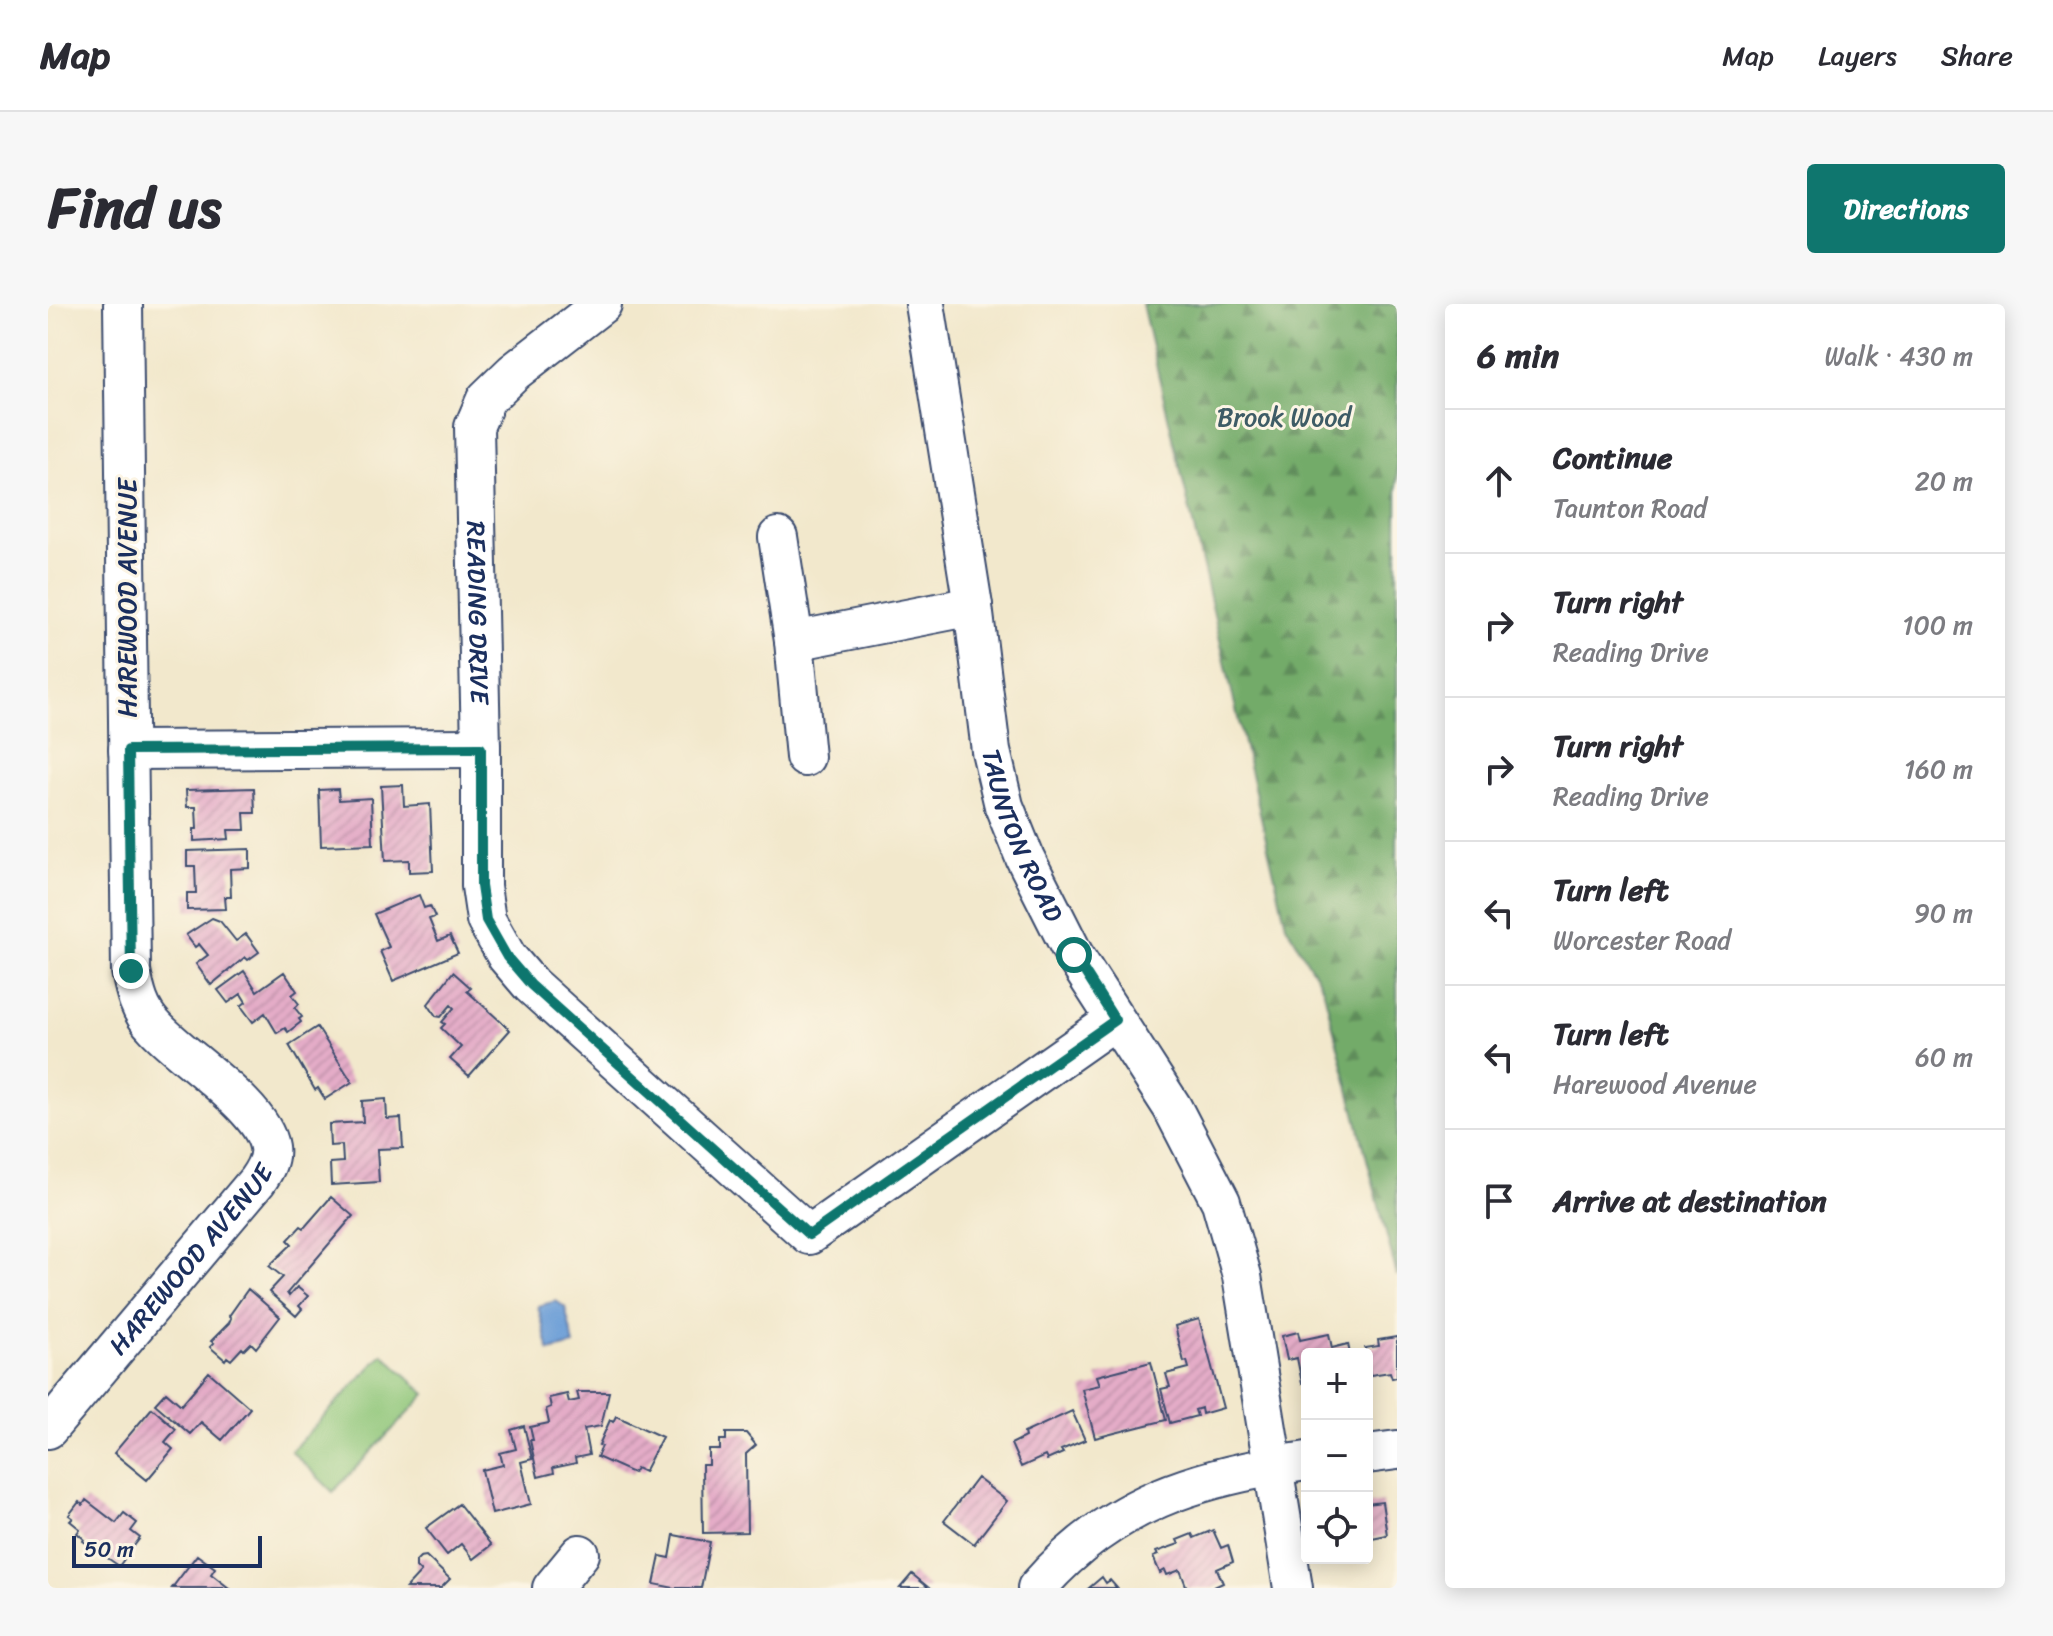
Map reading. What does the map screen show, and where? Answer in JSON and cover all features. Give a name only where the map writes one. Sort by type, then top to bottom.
[{"type":"street","name":"HAREWOOD AVENUE","points":[[48,1429],[257,1181],[266,1168],[270,1151],[266,1135],[252,1114],[153,1026],[138,1004],[131,971],[123,304]]},
{"type":"street","name":"READING DRIVE","points":[[602,304],[514,372],[486,399],[474,427],[481,886],[486,920],[507,957],[531,985],[809,1235],[1115,1020]]},
{"type":"street","name":"TAUNTON ROAD","points":[[925,304],[973,606],[991,751],[1004,806],[1025,858],[1059,927],[1172,1107],[1221,1202],[1290,1463],[1293,1588]]},
{"type":"street","points":[[777,538],[794,641],[804,757]]},
{"type":"street","points":[[794,641],[973,606]]},
{"type":"street","points":[[128,750],[481,748]]},
{"type":"street","points":[[1373,1453],[1397,1450]]},
{"type":"street","points":[[1037,1588],[1079,1545],[1119,1518],[1173,1492],[1226,1476],[1290,1463]]},
{"type":"street","points":[[552,1588],[580,1554]]},
{"type":"green space","name":"Brook Wood","points":[[1142,304],[1397,304],[1397,1276],[1323,988],[1286,925]]},
{"type":"green space","points":[[383,1354],[426,1394],[333,1492],[291,1451]]},
{"type":"water","points":[[556,1301],[565,1307],[574,1345],[549,1351],[538,1306]]},
{"type":"building","points":[[403,785],[404,806],[430,804],[433,871],[409,872],[409,860],[385,861],[381,786]]},
{"type":"building","points":[[254,788],[255,813],[244,813],[245,830],[228,830],[229,839],[194,841],[196,807],[187,807],[186,790]]},
{"type":"building","points":[[338,789],[339,800],[371,798],[373,844],[321,846],[319,790]]},
{"type":"building","points":[[250,849],[250,868],[230,869],[231,897],[225,897],[226,909],[187,910],[187,893],[196,893],[195,866],[187,866],[187,851]]},
{"type":"building","points":[[419,895],[424,908],[430,906],[435,917],[429,919],[438,941],[450,936],[458,953],[393,981],[380,951],[389,947],[374,914]]},
{"type":"building","points":[[212,918],[220,921],[236,941],[246,934],[259,952],[248,960],[245,957],[211,985],[196,964],[208,955],[199,944],[195,947],[186,935]]},
{"type":"building","points":[[244,971],[257,991],[284,972],[297,991],[292,995],[299,1004],[295,1008],[302,1017],[299,1019],[301,1022],[288,1032],[285,1028],[277,1033],[265,1013],[253,1022],[241,1006],[246,1002],[241,994],[228,1003],[218,990]]},
{"type":"building","points":[[453,972],[471,988],[467,991],[510,1030],[469,1076],[450,1059],[461,1047],[441,1028],[445,1024],[442,1022],[454,1008],[451,1005],[441,1017],[436,1016],[428,1004]]},
{"type":"building","points":[[317,1027],[352,1082],[325,1099],[318,1088],[315,1090],[289,1045]]},
{"type":"building","points":[[386,1099],[387,1119],[401,1118],[403,1148],[377,1149],[379,1182],[331,1185],[330,1163],[343,1162],[342,1145],[330,1146],[329,1124],[363,1122],[362,1101]]},
{"type":"building","points":[[331,1197],[353,1216],[287,1293],[289,1296],[297,1287],[308,1296],[299,1306],[302,1309],[296,1316],[269,1292],[283,1277],[269,1266],[292,1244],[288,1240],[301,1226],[304,1228]]},
{"type":"building","points":[[248,1289],[280,1317],[256,1348],[251,1343],[231,1360],[227,1357],[225,1360],[210,1347],[214,1343],[211,1341],[229,1323],[229,1316]]},
{"type":"building","points":[[1199,1319],[1223,1408],[1202,1414],[1201,1408],[1195,1410],[1197,1416],[1170,1423],[1161,1389],[1170,1387],[1166,1374],[1189,1368],[1187,1361],[1184,1362],[1175,1326]]},
{"type":"building","points":[[1298,1332],[1300,1340],[1329,1334],[1332,1348],[1301,1348],[1301,1378],[1297,1358],[1287,1360],[1282,1336]]},
{"type":"building","points":[[1397,1337],[1397,1377],[1392,1378],[1390,1372],[1373,1375],[1373,1348],[1365,1348],[1379,1346],[1378,1340]]},
{"type":"building","points":[[1151,1362],[1166,1420],[1095,1438],[1082,1389],[1100,1385],[1097,1376]]},
{"type":"building","points":[[209,1372],[250,1408],[222,1440],[201,1422],[190,1434],[155,1404],[166,1392],[181,1405]]},
{"type":"building","points":[[577,1392],[609,1392],[601,1426],[584,1429],[589,1455],[575,1458],[576,1463],[553,1468],[554,1473],[538,1477],[530,1427],[549,1423],[546,1409],[551,1407],[549,1398],[567,1394],[569,1402],[579,1400]]},
{"type":"building","points":[[152,1408],[176,1429],[165,1442],[173,1449],[147,1480],[114,1453]]},
{"type":"building","points":[[1072,1411],[1085,1440],[1047,1460],[1045,1456],[1021,1467],[1011,1444],[1025,1437],[1024,1433]]},
{"type":"building","points":[[616,1416],[662,1437],[644,1472],[636,1468],[633,1473],[597,1457],[610,1420],[613,1422]]},
{"type":"building","points":[[524,1426],[532,1459],[521,1462],[531,1504],[492,1514],[482,1470],[503,1465],[500,1453],[516,1449],[511,1430]]},
{"type":"building","points":[[726,1433],[746,1433],[756,1445],[746,1454],[747,1532],[703,1533],[702,1465],[709,1465],[709,1450],[720,1450],[720,1440],[726,1440]]},
{"type":"building","points":[[977,1478],[1007,1501],[974,1544],[944,1521]]},
{"type":"building","points":[[86,1500],[116,1523],[124,1513],[137,1523],[131,1531],[140,1538],[119,1566],[83,1541],[77,1533],[80,1529],[70,1521],[73,1518],[69,1515],[79,1502],[83,1505]]},
{"type":"building","points":[[1382,1502],[1387,1535],[1373,1538],[1373,1503]]},
{"type":"building","points":[[459,1504],[491,1545],[473,1559],[461,1544],[447,1555],[426,1528]]},
{"type":"building","points":[[1213,1530],[1221,1548],[1228,1545],[1233,1562],[1217,1569],[1223,1583],[1212,1588],[1187,1588],[1180,1570],[1167,1575],[1165,1570],[1160,1573],[1153,1557],[1158,1555],[1156,1552],[1179,1544],[1177,1540],[1192,1534],[1194,1538]]},
{"type":"building","points":[[674,1535],[710,1542],[701,1588],[654,1584],[660,1556],[670,1558]]},
{"type":"building","points":[[197,1555],[215,1568],[211,1574],[229,1588],[172,1588]]},
{"type":"building","points":[[426,1556],[450,1579],[441,1588],[406,1588],[421,1572],[416,1567],[416,1561]]},
{"type":"building","points":[[912,1574],[929,1588],[900,1588]]},
{"type":"building","points":[[1102,1577],[1106,1583],[1110,1580],[1117,1588],[1089,1588]]},
{"type":"route","points":[[131,971],[128,750],[481,748],[481,886],[486,920],[507,957],[531,985],[809,1235],[1115,1020],[1074,955]]}]
